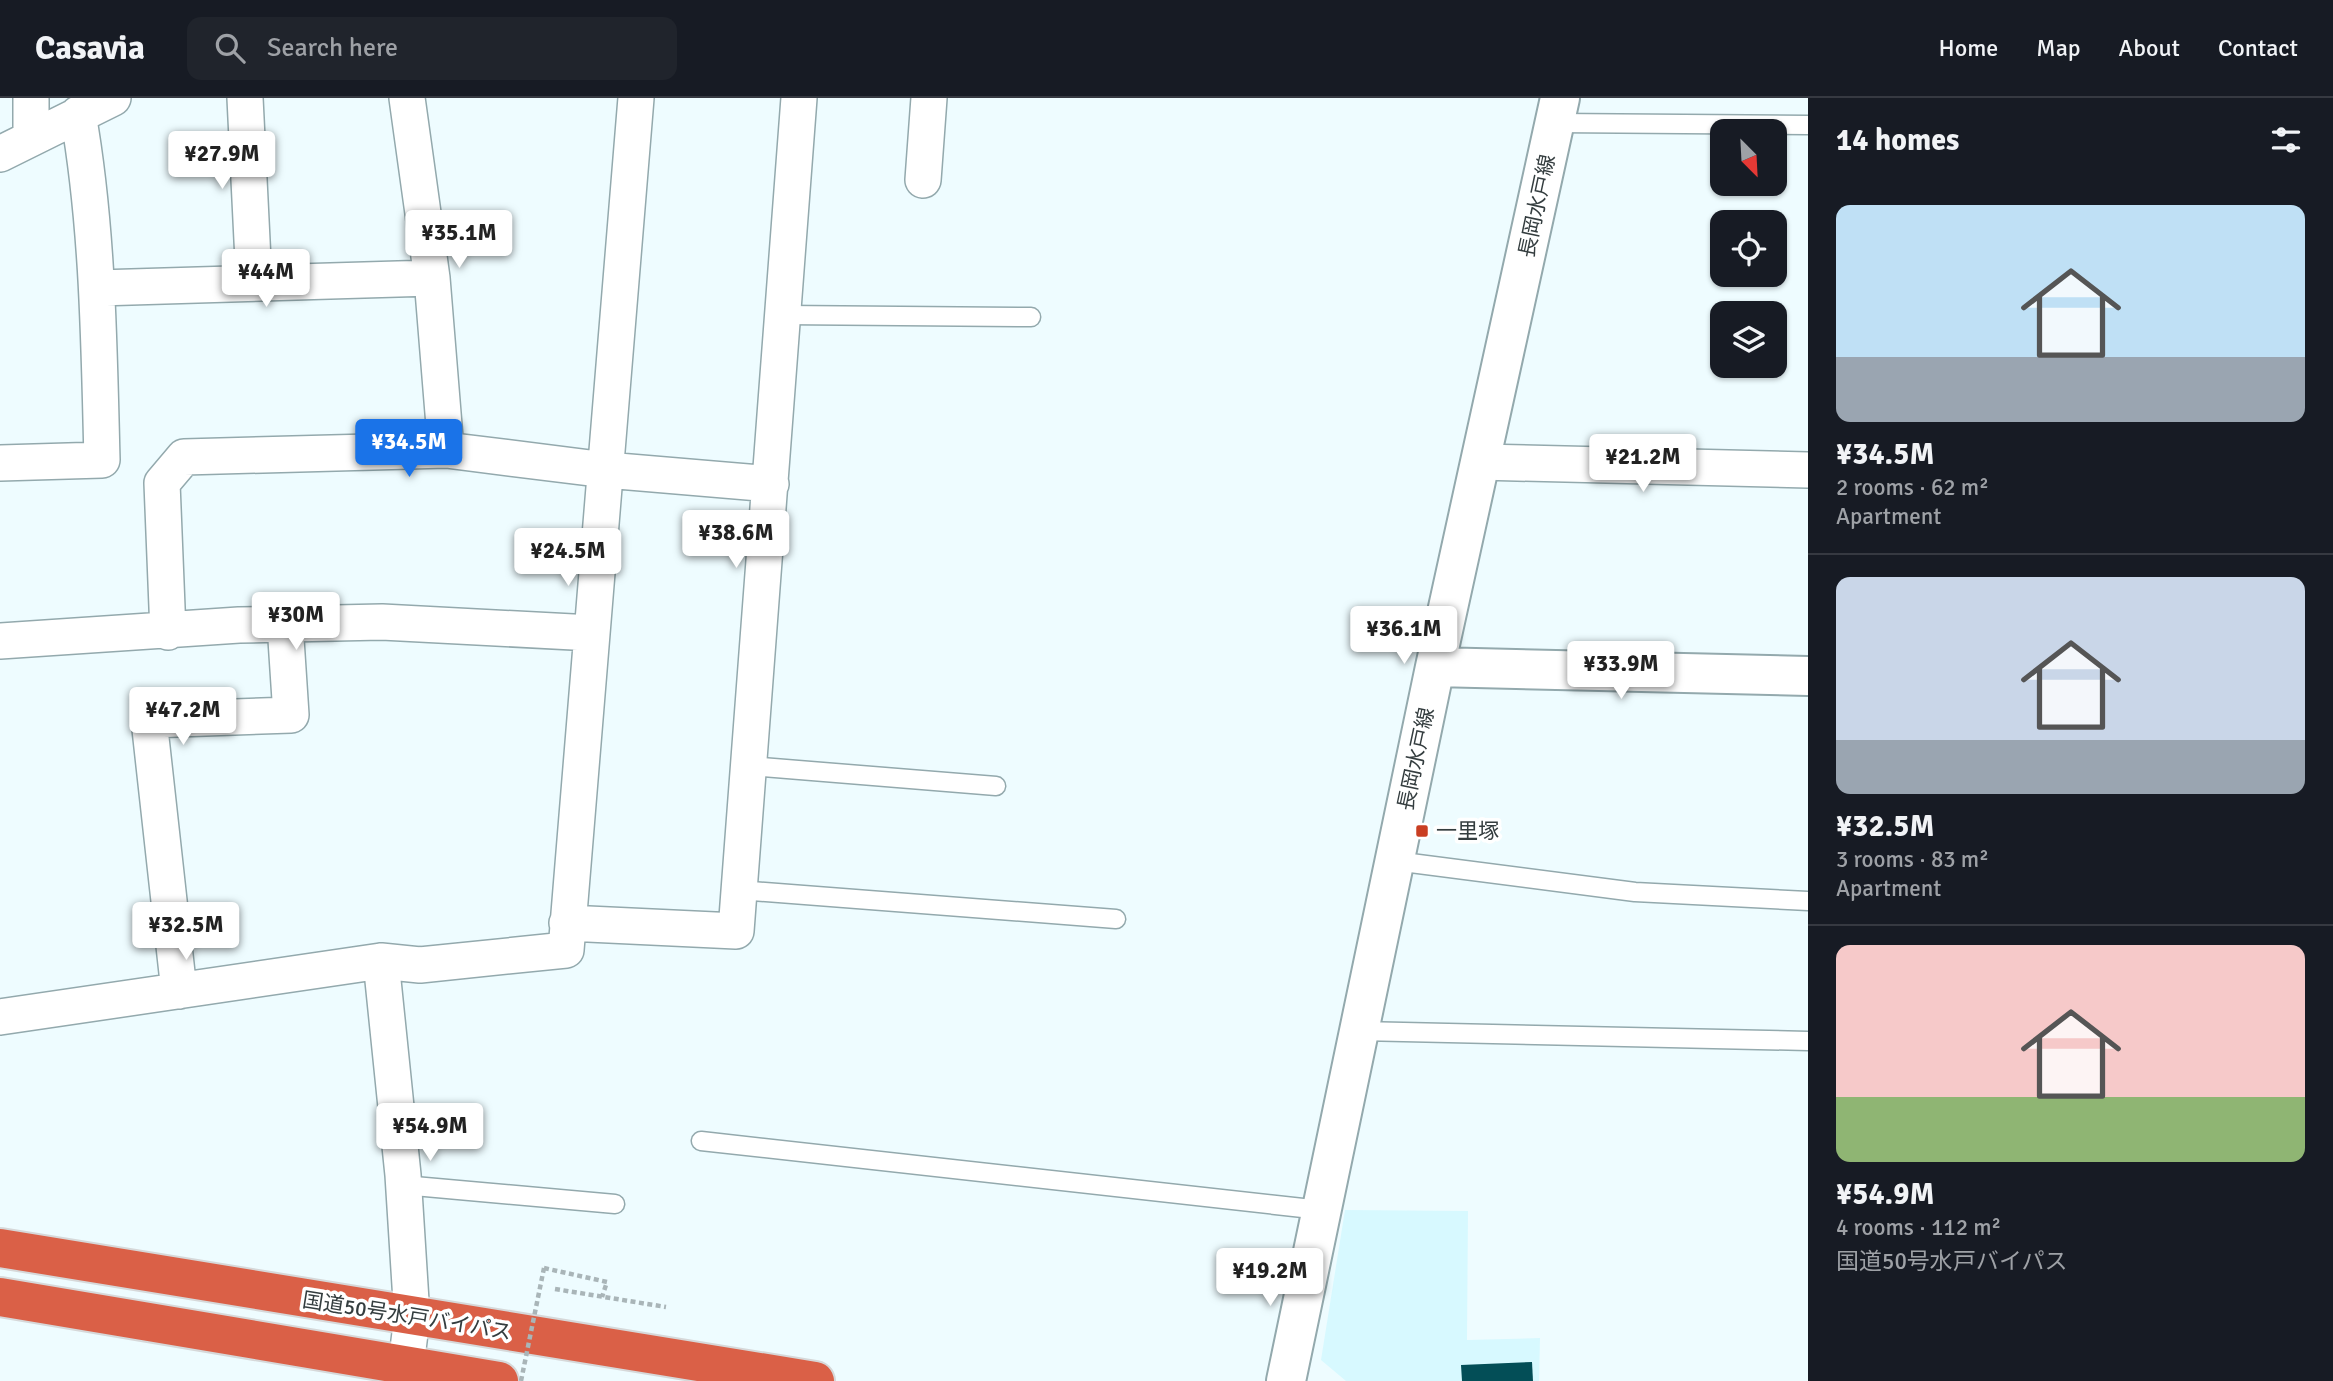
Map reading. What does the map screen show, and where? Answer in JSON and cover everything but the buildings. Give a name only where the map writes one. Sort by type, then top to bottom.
[{"type":"highway","name":"国道50号水戸バイパス","points":[[0,1248],[815,1381]]},
{"type":"highway","points":[[0,1297],[499,1381]]},
{"type":"main road","name":"長岡水戸線","points":[[1286,1381],[1435,667],[1557,110]]},
{"type":"main road","points":[[1435,667],[1808,676]]},
{"type":"street","points":[[31,98],[32,137]]},
{"type":"street","points":[[0,154],[113,98]]},
{"type":"street","points":[[245,98],[254,281]]},
{"type":"street","points":[[407,98],[432,278],[446,450]]},
{"type":"street","points":[[0,1017],[381,961],[420,965],[566,950],[636,98]]},
{"type":"street","points":[[567,923],[736,931],[799,98]]},
{"type":"street","points":[[923,180],[929,98]]},
{"type":"street","points":[[0,463],[102,460],[97,288],[86,155],[78,114]]},
{"type":"street","points":[[97,288],[254,281],[432,278]]},
{"type":"street","points":[[168,632],[162,483],[184,457],[446,450],[606,470],[771,484]]},
{"type":"street","points":[[1480,462],[1808,470]]},
{"type":"street","points":[[0,641],[285,624],[382,622],[592,633]]},
{"type":"street","points":[[179,991],[149,720],[291,715],[285,624]]},
{"type":"street","points":[[381,961],[403,1185],[412,1317],[406,1365]]},
{"type":"lane","points":[[1557,110],[1808,125]]},
{"type":"lane","points":[[783,315],[1031,317]]},
{"type":"lane","points":[[749,766],[996,786]]},
{"type":"lane","points":[[1395,861],[1635,892],[1808,901]]},
{"type":"lane","points":[[739,890],[1116,919]]},
{"type":"lane","points":[[1359,1031],[1808,1041]]},
{"type":"lane","points":[[701,1141],[1321,1210]]},
{"type":"lane","points":[[403,1185],[615,1204]]},
{"type":"path","points":[[521,1381],[544,1268],[607,1282],[602,1297]]},
{"type":"path","points":[[555,1289],[666,1307]]},
{"type":"shaded area","points":[[1345,1210],[1468,1211],[1467,1340],[1540,1338],[1539,1381],[1346,1381],[1321,1360]]},
{"type":"place","name":"一里塚","points":[[1422,831]]}]
